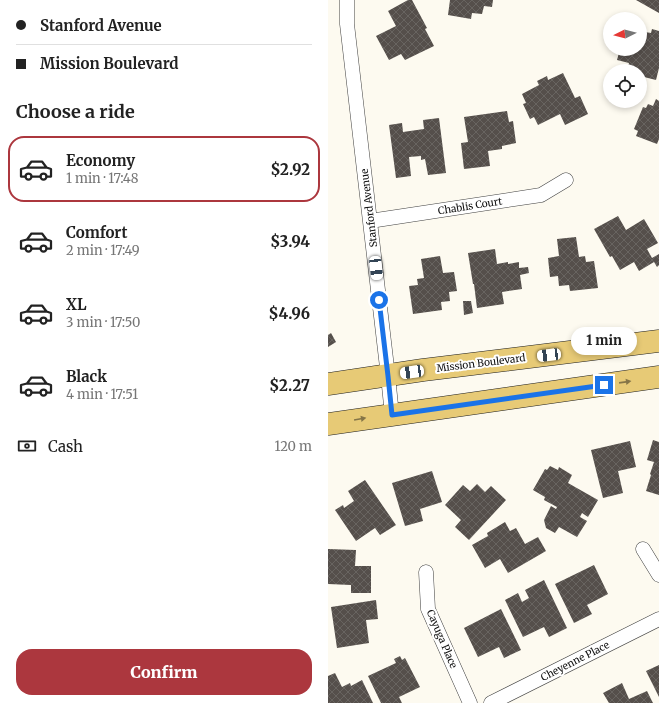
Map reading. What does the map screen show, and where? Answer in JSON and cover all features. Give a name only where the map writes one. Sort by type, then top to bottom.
[{"type":"main road","name":"Mission Boulevard","points":[[328,384],[659,341]]},
{"type":"main road","points":[[328,424],[659,377]]},
{"type":"street","name":"Stanford Avenue","points":[[347,0],[347,24],[392,415]]},
{"type":"street","name":"Chablis Court","points":[[370,221],[541,195],[566,180]]},
{"type":"street","points":[[643,549],[659,575]]},
{"type":"street","name":"Cayuga Place","points":[[426,572],[428,609],[470,703]]},
{"type":"street","name":"Cheyenne Place","points":[[491,703],[659,619]]},
{"type":"building","points":[[408,0],[412,0],[427,28],[425,29],[434,46],[405,60],[401,54],[389,60],[376,36],[396,26],[388,11]]},
{"type":"building","points":[[450,0],[493,0],[492,7],[484,6],[482,14],[472,13],[471,19],[448,15]]},
{"type":"building","points":[[636,0],[659,0],[659,13]]},
{"type":"building","points":[[652,29],[659,31],[659,68],[656,80],[647,78],[647,64],[629,64],[617,60],[618,56],[647,56],[647,32],[651,33]]},
{"type":"building","points":[[563,73],[575,98],[580,96],[588,114],[565,125],[560,114],[538,125],[534,117],[530,119],[523,104],[526,103],[522,94],[539,85],[537,81],[547,76],[548,80]]},
{"type":"building","points":[[656,99],[659,101],[659,139],[657,144],[636,136],[638,131],[634,129],[643,108],[647,108],[648,104],[653,106]]},
{"type":"building","points":[[507,111],[509,122],[513,121],[516,143],[502,146],[502,149],[488,151],[490,166],[464,169],[461,143],[468,142],[464,117]]},
{"type":"building","points":[[439,118],[446,173],[428,175],[425,159],[421,160],[421,156],[409,157],[411,176],[396,178],[389,125],[402,123],[403,132],[424,129],[423,120]]},
{"type":"building","points":[[618,216],[626,230],[644,219],[658,243],[647,249],[652,258],[659,254],[659,265],[657,267],[654,262],[639,271],[634,262],[620,270],[612,256],[610,257],[594,229]]},
{"type":"building","points":[[576,237],[579,257],[585,256],[586,262],[594,261],[598,288],[570,291],[569,285],[559,286],[558,276],[550,277],[548,258],[559,256],[557,239]]},
{"type":"building","points":[[495,249],[497,264],[519,262],[519,268],[528,267],[529,273],[520,275],[522,289],[502,292],[504,304],[477,308],[468,253]]},
{"type":"building","points":[[440,256],[443,273],[454,272],[457,291],[449,292],[450,301],[441,302],[442,310],[413,314],[409,286],[418,285],[417,279],[424,278],[421,259]]},
{"type":"building","points":[[463,301],[471,301],[473,313],[464,315]]},
{"type":"building","points":[[331,333],[336,342],[328,347],[328,335]]},
{"type":"building","points":[[653,440],[659,442],[659,495],[646,491],[654,462],[647,460]]},
{"type":"building","points":[[630,441],[636,467],[618,471],[623,493],[603,498],[591,450]]},
{"type":"building","points":[[550,466],[558,470],[559,467],[572,475],[568,483],[598,500],[588,517],[582,513],[580,517],[587,521],[577,537],[559,527],[555,533],[546,528],[544,520],[551,506],[556,509],[557,507],[544,500],[545,497],[533,490],[545,469],[547,470]]},
{"type":"building","points":[[432,471],[442,502],[420,509],[423,521],[405,526],[392,483]]},
{"type":"building","points":[[365,480],[396,525],[380,535],[375,528],[356,541],[335,510],[343,505],[344,508],[354,501],[348,491]]},
{"type":"building","points":[[477,484],[485,492],[491,486],[506,500],[469,540],[455,527],[461,520],[445,505],[463,485],[470,491]]},
{"type":"building","points":[[505,522],[510,531],[516,528],[525,544],[538,537],[546,551],[508,573],[500,559],[485,568],[472,545],[488,536],[487,533]]},
{"type":"building","points":[[328,549],[356,550],[355,566],[371,566],[371,593],[351,593],[351,585],[328,584]]},
{"type":"building","points":[[594,565],[608,594],[587,605],[592,614],[574,623],[555,584]]},
{"type":"building","points":[[544,580],[567,628],[549,637],[544,627],[523,637],[505,600],[518,593],[522,602],[529,598],[525,590]]},
{"type":"building","points":[[376,600],[378,619],[366,620],[369,643],[337,648],[331,607]]},
{"type":"building","points":[[501,609],[521,650],[504,658],[499,647],[478,657],[464,628]]},
{"type":"building","points":[[400,656],[402,660],[405,658],[420,687],[399,697],[402,703],[381,703],[368,676],[396,663],[394,659]]},
{"type":"building","points":[[659,665],[659,697],[646,671]]},
{"type":"building","points":[[335,673],[342,687],[350,683],[351,686],[362,680],[373,703],[328,703],[328,676]]},
{"type":"building","points":[[622,683],[629,699],[647,691],[653,703],[609,703],[603,693]]},
{"type":"route","points":[[379,300],[392,415],[604,385]]}]
